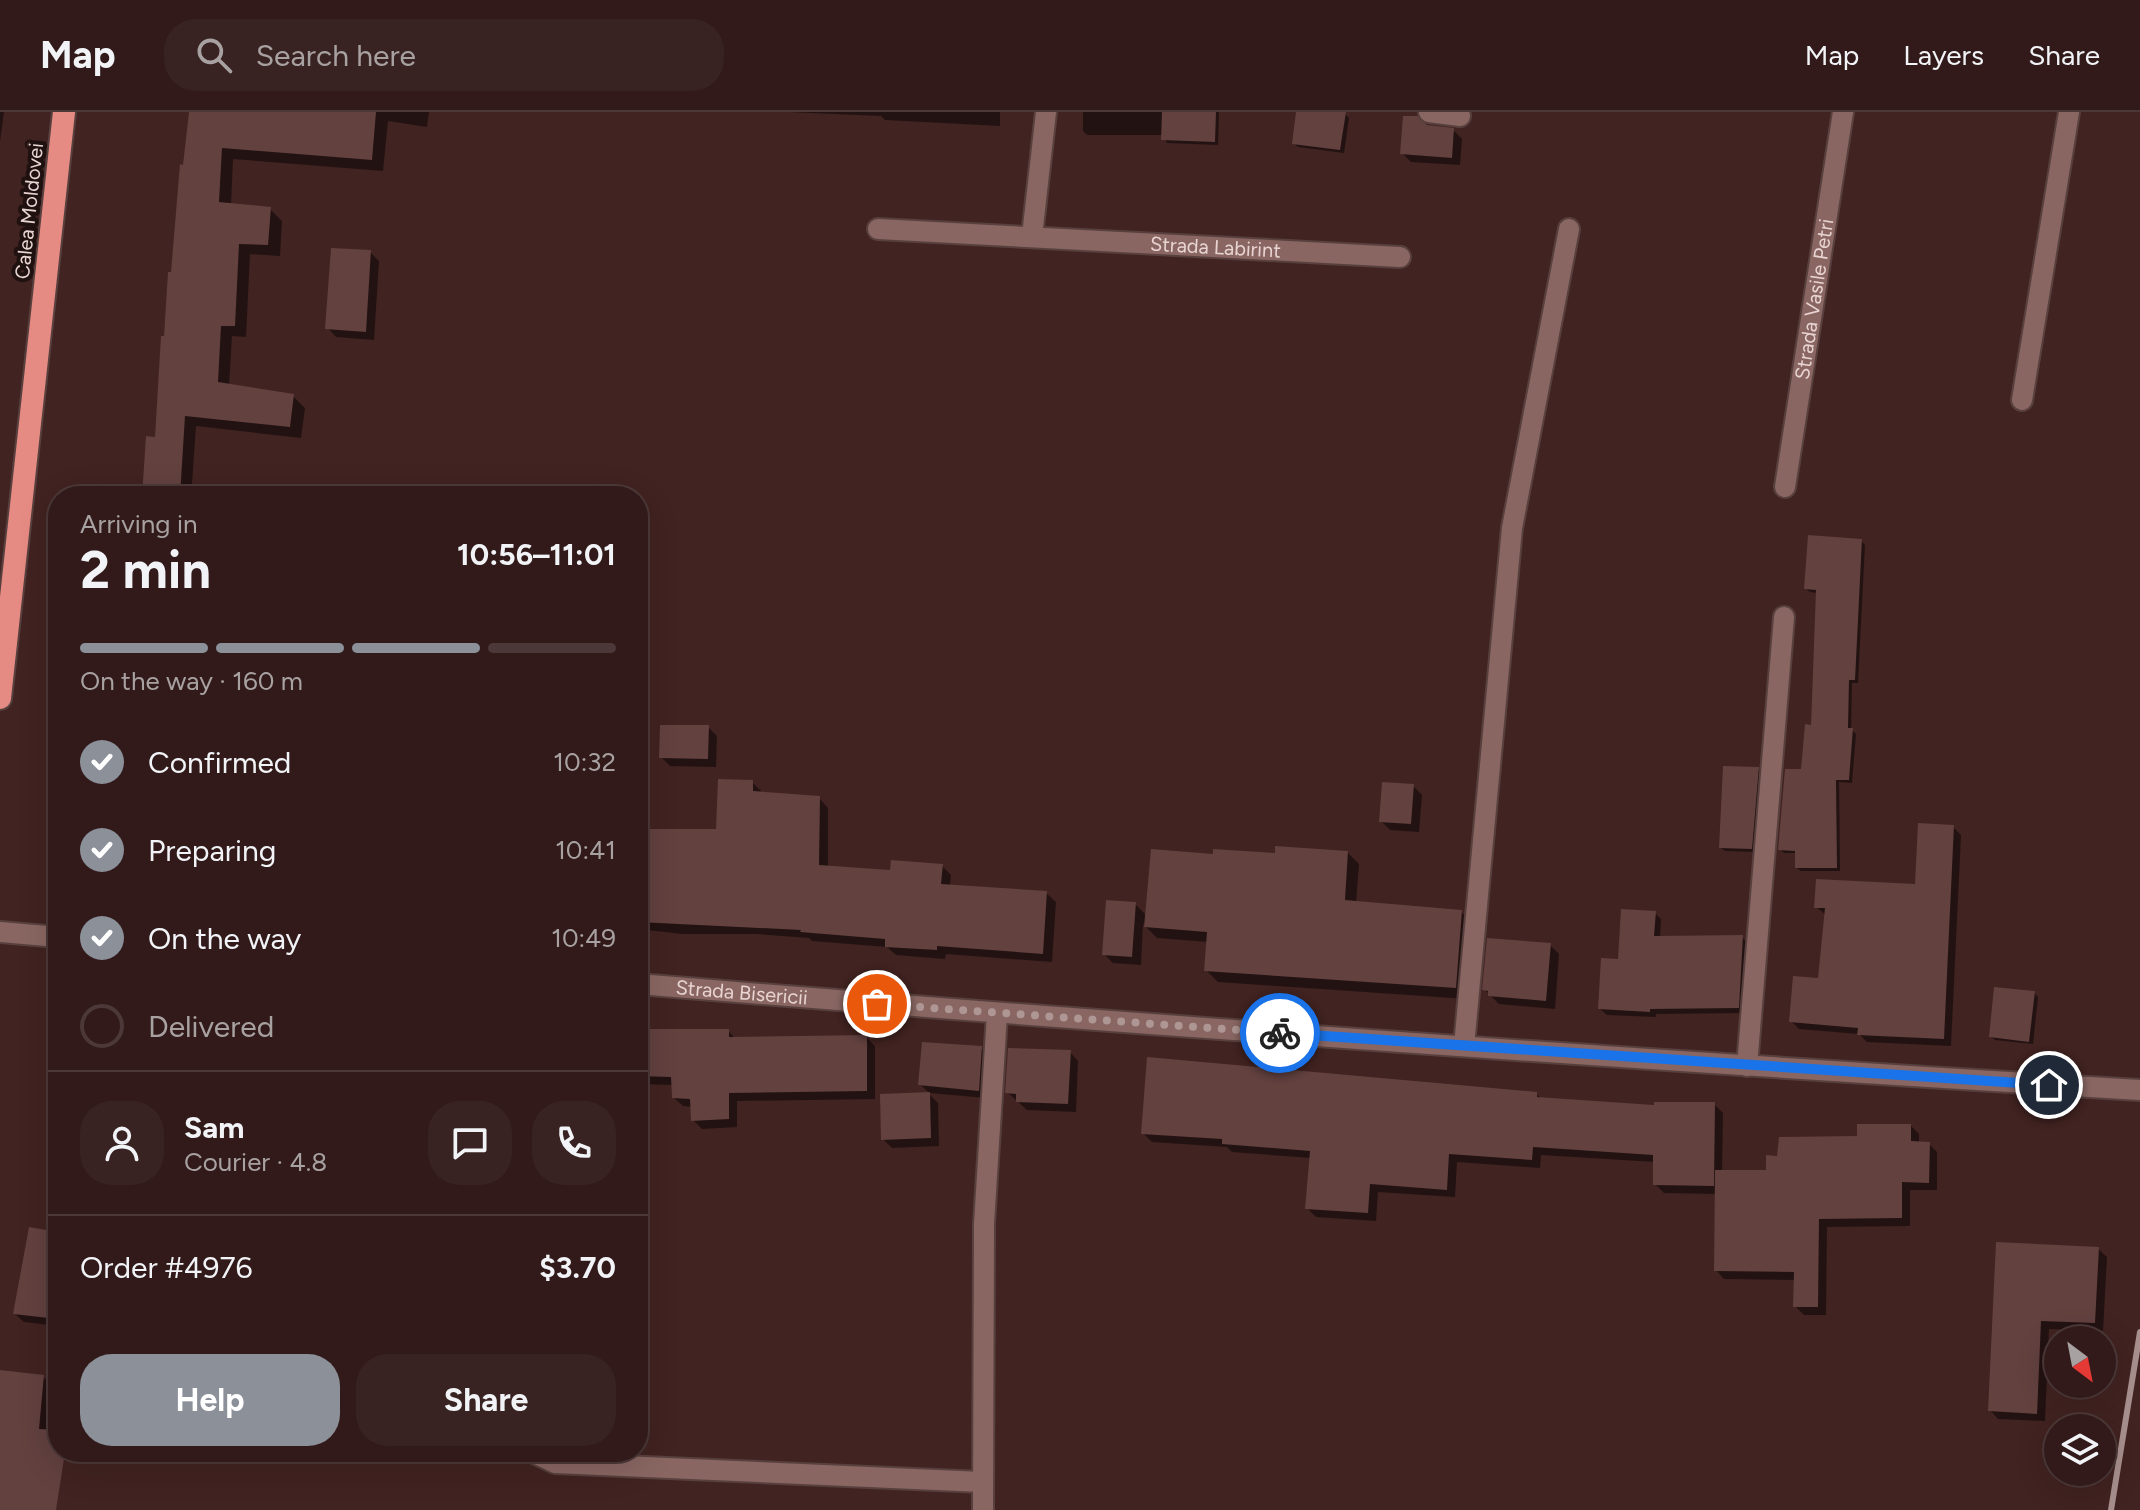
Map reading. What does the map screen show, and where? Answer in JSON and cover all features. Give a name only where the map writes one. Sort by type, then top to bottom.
[{"type":"highway","name":"Calea Moldovei","points":[[0,698],[64,112]]},
{"type":"street","points":[[1032,236],[1046,112]]},
{"type":"street","points":[[1429,112],[1460,116]]},
{"type":"street","name":"Strada Vasile Petri","points":[[1785,487],[1843,112]]},
{"type":"street","points":[[2022,400],[2069,112]]},
{"type":"street","name":"Strada Labirint","points":[[878,229],[1400,257]]},
{"type":"street","points":[[1464,1046],[1512,528],[1569,229]]},
{"type":"street","points":[[1747,1066],[1784,617]]},
{"type":"street","points":[[0,932],[48,936]]},
{"type":"street","name":"Strada Bisericii","points":[[648,985],[997,1014],[2140,1090]]},
{"type":"street","points":[[983,1510],[984,1224],[997,1014]]},
{"type":"street","points":[[553,1462],[982,1482]]},
{"type":"building","points":[[189,112],[376,112],[372,160],[222,148],[219,202],[271,207],[268,245],[239,244],[235,326],[221,326],[218,382],[294,394],[290,427],[185,416],[181,486],[143,486],[146,436],[155,437],[161,336],[164,336],[180,164],[183,165]]},
{"type":"building","points":[[1162,112],[1216,112],[1215,142],[1161,140]]},
{"type":"building","points":[[1296,112],[1346,112],[1340,150],[1292,144]]},
{"type":"building","points":[[1403,116],[1417,116],[1427,125],[1454,128],[1452,158],[1400,154]]},
{"type":"building","points":[[331,248],[371,250],[366,332],[325,329]]},
{"type":"building","points":[[1808,535],[1862,539],[1855,680],[1849,680],[1848,728],[1853,728],[1849,780],[1836,780],[1837,868],[1795,868],[1795,851],[1778,850],[1785,769],[1801,769],[1805,724],[1811,725],[1816,590],[1804,589]]},
{"type":"building","points":[[660,725],[709,725],[708,759],[659,758]]},
{"type":"building","points":[[1723,766],[1759,767],[1752,849],[1719,848]]},
{"type":"building","points":[[718,779],[753,780],[753,791],[820,796],[819,865],[890,870],[891,860],[943,864],[941,884],[1047,891],[1043,954],[937,946],[937,950],[885,947],[885,939],[801,930],[648,922],[648,829],[716,829]]},
{"type":"building","points":[[1382,782],[1414,784],[1411,824],[1379,822]]},
{"type":"building","points":[[1918,823],[1954,825],[1944,1039],[1857,1035],[1858,1028],[1789,1022],[1793,976],[1818,978],[1825,908],[1814,908],[1816,879],[1915,884]]},
{"type":"building","points":[[1275,846],[1348,851],[1345,900],[1462,910],[1456,988],[1204,971],[1207,932],[1144,927],[1151,849],[1213,854],[1213,849],[1275,853]]},
{"type":"building","points":[[1106,900],[1136,902],[1132,957],[1102,955]]},
{"type":"building","points":[[1621,909],[1656,911],[1654,936],[1743,935],[1739,1008],[1650,1009],[1650,1012],[1598,1009],[1601,958],[1618,959]]},
{"type":"building","points":[[1487,938],[1551,943],[1546,1001],[1488,996],[1488,991],[1482,990]]},
{"type":"building","points":[[1994,987],[2035,991],[2029,1042],[1989,1037]]},
{"type":"building","points":[[648,1029],[729,1029],[729,1037],[867,1035],[867,1091],[729,1093],[729,1119],[691,1121],[690,1099],[672,1098],[671,1077],[648,1076]]},
{"type":"building","points":[[922,1042],[982,1046],[979,1091],[918,1085]]},
{"type":"building","points":[[1008,1048],[1071,1050],[1068,1104],[1016,1102],[1016,1094],[1005,1093]]},
{"type":"building","points":[[1147,1057],[1537,1092],[1537,1097],[1654,1105],[1654,1102],[1715,1102],[1714,1186],[1653,1185],[1653,1155],[1533,1147],[1532,1160],[1449,1154],[1447,1190],[1370,1184],[1368,1213],[1305,1209],[1310,1151],[1222,1144],[1222,1139],[1141,1134]]},
{"type":"building","points":[[930,1092],[931,1138],[881,1140],[880,1094]]},
{"type":"building","points":[[1857,1124],[1911,1124],[1911,1141],[1930,1142],[1929,1183],[1902,1182],[1902,1218],[1819,1219],[1818,1307],[1793,1307],[1794,1272],[1714,1271],[1715,1170],[1766,1170],[1766,1155],[1777,1156],[1779,1137],[1857,1136]]},
{"type":"building","points":[[29,1227],[48,1230],[48,1318],[13,1314]]},
{"type":"building","points":[[1996,1242],[2099,1247],[2095,1323],[2041,1321],[2037,1414],[1988,1411]]},
{"type":"building","points":[[0,1370],[44,1375],[39,1429],[48,1429],[48,1462],[63,1462],[56,1510],[0,1510]]},
{"type":"railway","points":[[2111,1510],[2140,1332]]},
{"type":"way so far","points":[[877,1004],[1280,1033]]},
{"type":"route","points":[[1280,1033],[2049,1085]]}]
